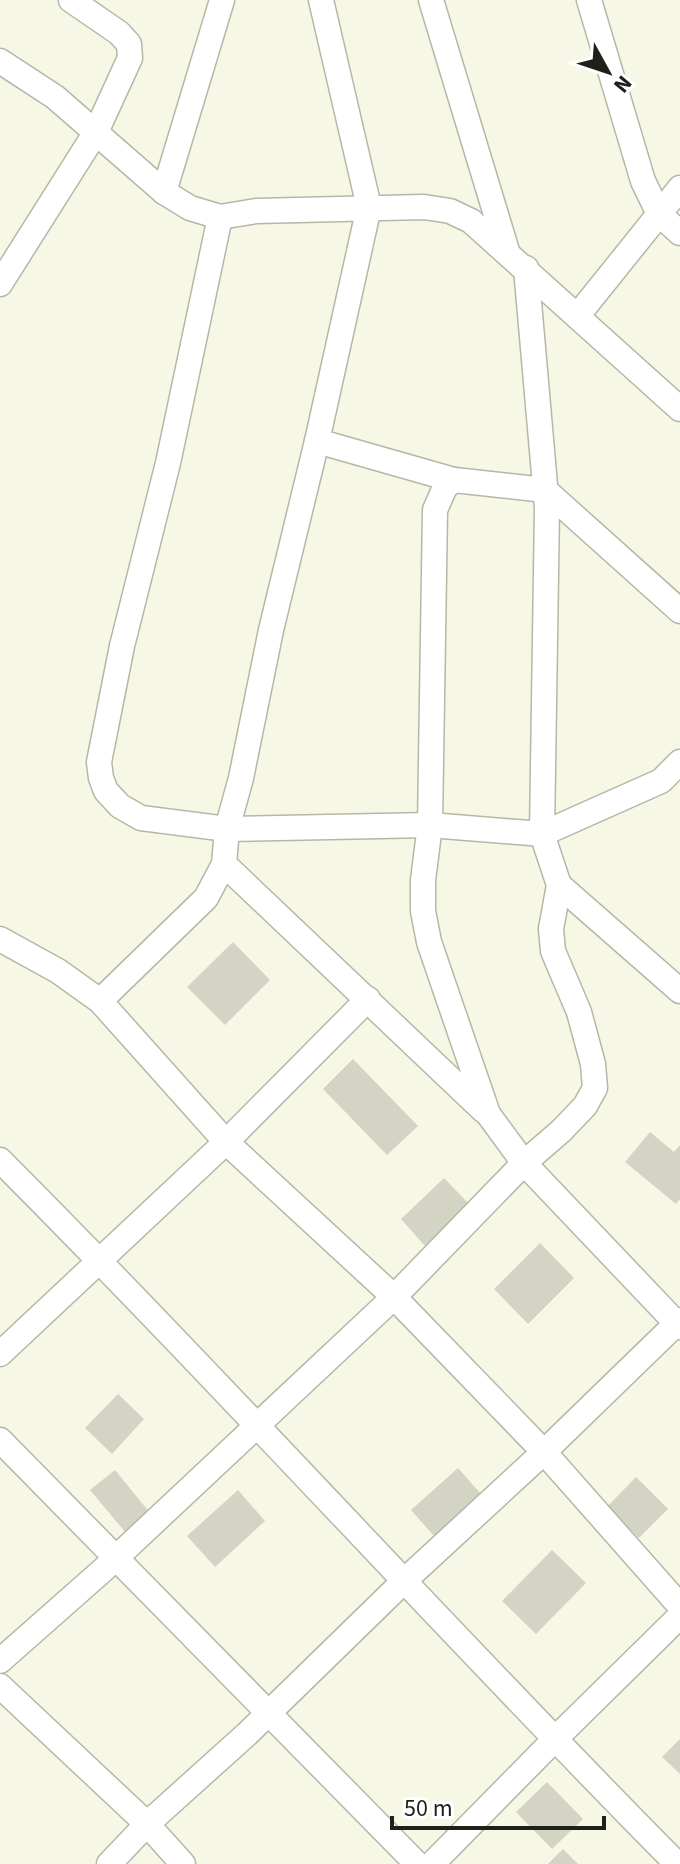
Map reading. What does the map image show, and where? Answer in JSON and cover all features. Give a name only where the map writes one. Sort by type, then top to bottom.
[{"type":"street","points":[[0,284],[104,139],[130,58],[129,44],[119,33],[71,0]]},
{"type":"street","points":[[164,192],[222,0]]},
{"type":"street","points":[[100,1001],[206,898],[224,864],[227,829],[369,207],[321,0]]},
{"type":"street","points":[[431,0],[507,251]]},
{"type":"street","points":[[589,0],[643,181],[659,214],[680,233]]},
{"type":"street","points":[[0,61],[55,97],[164,192],[190,208],[220,217],[256,211],[424,207],[450,211],[471,221],[680,409]]},
{"type":"street","points":[[578,315],[680,188]]},
{"type":"street","points":[[220,217],[168,463],[122,646],[99,762],[106,791],[120,806],[141,818],[227,829],[430,825],[542,834],[670,788],[680,762]]},
{"type":"street","points":[[0,1661],[394,1297],[524,1163],[561,1131],[585,1106],[595,1088],[593,1064],[579,1012],[558,966],[551,940],[559,885],[542,834],[545,490],[526,268]]},
{"type":"street","points":[[317,441],[454,480],[545,490],[680,611]]},
{"type":"street","points":[[454,480],[445,487],[435,510],[430,825],[423,880],[423,911],[429,942],[488,1114]]},
{"type":"street","points":[[109,1864],[147,1824],[269,1713],[403,1582],[679,1324],[524,1163],[488,1114],[224,864]]},
{"type":"street","points":[[559,885],[680,991]]},
{"type":"street","points":[[0,939],[58,971],[100,1001],[226,1142],[394,1297],[544,1452],[680,1606]]},
{"type":"street","points":[[0,1354],[226,1142],[368,999]]},
{"type":"street","points":[[0,1160],[257,1425],[554,1740],[677,1864]]},
{"type":"street","points":[[0,1440],[417,1864]]},
{"type":"street","points":[[432,1864],[680,1616]]},
{"type":"street","points":[[0,1686],[147,1824],[183,1864]]},
{"type":"building","points":[[233,942],[270,980],[225,1025],[187,987]]},
{"type":"building","points":[[353,1059],[418,1126],[387,1155],[323,1089]]},
{"type":"building","points":[[650,1132],[674,1152],[680,1145],[680,1199],[676,1204],[625,1162]]},
{"type":"building","points":[[444,1178],[470,1205],[426,1247],[401,1219]]},
{"type":"building","points":[[540,1243],[574,1278],[528,1324],[494,1289]]},
{"type":"building","points":[[118,1394],[144,1419],[112,1454],[85,1428]]},
{"type":"building","points":[[458,1468],[481,1494],[434,1536],[411,1510]]},
{"type":"building","points":[[115,1470],[150,1513],[126,1533],[90,1490]]},
{"type":"building","points":[[636,1477],[668,1509],[639,1538],[607,1507]]},
{"type":"building","points":[[238,1490],[265,1521],[215,1567],[187,1536]]},
{"type":"building","points":[[552,1550],[586,1583],[536,1634],[502,1601]]},
{"type":"building","points":[[680,1739],[680,1774],[662,1757]]},
{"type":"building","points":[[547,1782],[583,1819],[552,1849],[516,1812]]},
{"type":"building","points":[[563,1849],[578,1864],[548,1864]]}]
